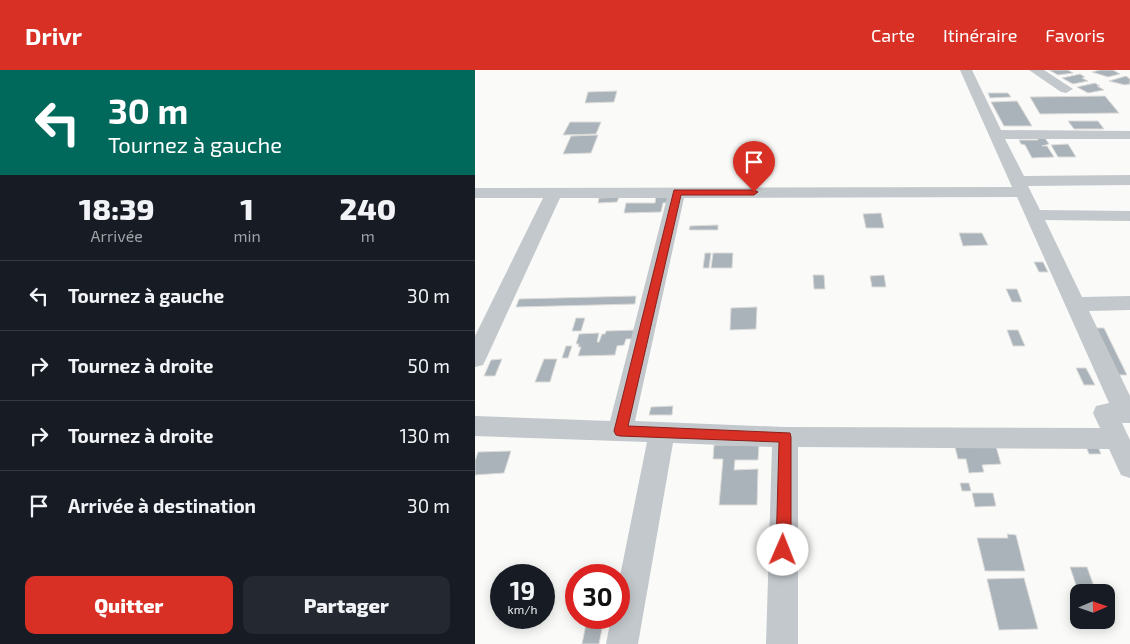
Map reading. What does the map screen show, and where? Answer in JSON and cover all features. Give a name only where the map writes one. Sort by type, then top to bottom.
[{"type":"street","points":[[966,70],[1075,304],[1128,412],[1105,412],[1130,467]]},
{"type":"street","points":[[1035,70],[1066,89]]},
{"type":"street","points":[[996,134],[1130,136]]},
{"type":"street","points":[[475,193],[677,192],[1020,186],[1130,180]]},
{"type":"street","points":[[475,359],[554,192]]},
{"type":"street","points":[[620,431],[677,192]]},
{"type":"street","points":[[1034,215],[1130,216]]},
{"type":"street","points":[[1075,304],[1130,303]]},
{"type":"street","points":[[475,426],[785,437],[1117,439]]},
{"type":"street","points":[[622,644],[662,432]]},
{"type":"street","points":[[782,644],[785,437]]},
{"type":"building","points":[[1049,70],[1068,70],[1073,73],[1058,75]]},
{"type":"building","points":[[1113,70],[1120,74],[1108,77],[1092,72]]},
{"type":"building","points":[[1080,74],[1085,77],[1082,78],[1088,81],[1073,84],[1062,78]]},
{"type":"building","points":[[1126,76],[1130,79],[1130,84],[1125,85],[1109,81]]},
{"type":"building","points":[[1095,83],[1104,90],[1088,93],[1077,87]]},
{"type":"building","points":[[617,91],[614,102],[585,103],[588,92]]},
{"type":"building","points":[[988,93],[1008,93],[1011,97],[990,98]]},
{"type":"building","points":[[1105,96],[1119,113],[1040,114],[1030,97]]},
{"type":"building","points":[[1017,101],[1032,126],[1004,126],[991,102]]},
{"type":"building","points":[[1068,121],[1098,121],[1104,129],[1074,129]]},
{"type":"building","points":[[570,122],[601,122],[596,134],[563,135]]},
{"type":"building","points":[[598,135],[591,153],[563,154],[571,136]]},
{"type":"building","points":[[1037,138],[1045,138],[1049,144],[1042,146],[1047,146],[1054,157],[1032,158],[1025,145],[1021,144],[1019,140],[1038,140]]},
{"type":"building","points":[[1068,144],[1076,157],[1058,157],[1051,145]]},
{"type":"building","points":[[619,197],[617,202],[598,203],[599,198]]},
{"type":"building","points":[[656,197],[674,197],[673,202],[663,203],[661,212],[624,213],[626,203],[655,203]]},
{"type":"building","points":[[881,213],[884,228],[866,228],[863,214]]},
{"type":"building","points":[[718,225],[718,230],[689,230],[690,226]]},
{"type":"building","points":[[959,233],[982,233],[988,245],[963,246]]},
{"type":"building","points":[[705,253],[711,253],[709,268],[703,268]]},
{"type":"building","points":[[713,253],[733,253],[732,268],[711,268]]},
{"type":"building","points":[[1034,262],[1043,262],[1048,272],[1039,272]]},
{"type":"building","points":[[813,275],[824,275],[825,289],[814,289]]},
{"type":"building","points":[[884,275],[886,287],[872,287],[870,276]]},
{"type":"building","points":[[1006,289],[1017,289],[1022,302],[1012,302]]},
{"type":"building","points":[[636,296],[635,304],[516,307],[519,299]]},
{"type":"building","points":[[757,307],[756,329],[730,330],[731,308]]},
{"type":"building","points":[[576,318],[585,318],[581,331],[572,331]]},
{"type":"building","points":[[1094,328],[1104,328],[1127,375],[1117,375]]},
{"type":"building","points":[[638,330],[636,339],[626,339],[624,345],[617,346],[615,355],[578,356],[581,347],[578,347],[579,344],[576,344],[579,334],[599,333],[597,342],[599,342],[602,334],[605,334],[606,331]]},
{"type":"building","points":[[1007,330],[1018,330],[1025,346],[1013,346]]},
{"type":"building","points":[[566,346],[572,346],[568,358],[562,358]]},
{"type":"building","points":[[502,359],[495,376],[484,376],[491,360]]},
{"type":"building","points":[[544,359],[557,359],[550,382],[535,382]]},
{"type":"building","points":[[1076,368],[1086,368],[1095,385],[1084,385]]},
{"type":"building","points":[[673,406],[672,415],[649,415],[651,407]]},
{"type":"building","points":[[954,443],[995,443],[1001,464],[982,465],[984,472],[969,473],[966,459],[958,459]]},
{"type":"building","points":[[1085,444],[1097,444],[1101,454],[1089,454]]},
{"type":"building","points":[[714,445],[759,445],[758,460],[735,460],[734,470],[758,469],[757,505],[719,505],[723,459],[713,459]]},
{"type":"building","points":[[511,451],[504,473],[475,475],[475,461],[478,452]]},
{"type":"building","points":[[960,483],[969,483],[971,491],[962,491]]},
{"type":"building","points":[[972,493],[993,493],[996,506],[975,507]]},
{"type":"building","points":[[1007,534],[1016,535],[1025,571],[985,571],[977,538],[1008,538]]},
{"type":"building","points":[[1070,567],[1087,567],[1093,584],[1076,584]]},
{"type":"building","points":[[1024,578],[1038,629],[999,630],[987,579]]},
{"type":"building","points":[[585,629],[602,629],[599,644],[582,644]]},
{"type":"route","points":[[754,192],[677,192],[620,431],[785,437],[783,550]]}]
